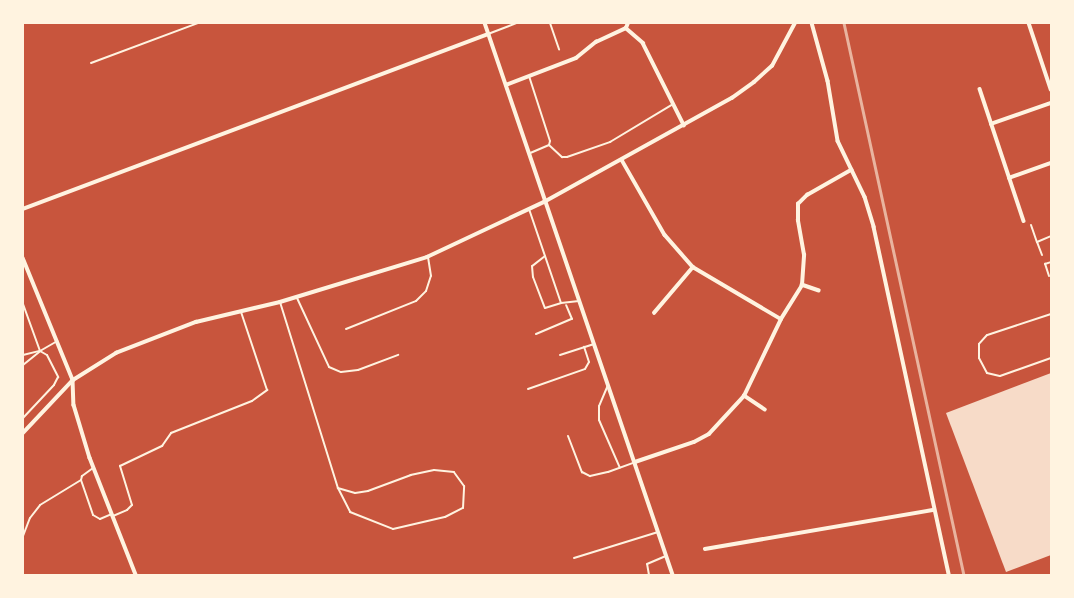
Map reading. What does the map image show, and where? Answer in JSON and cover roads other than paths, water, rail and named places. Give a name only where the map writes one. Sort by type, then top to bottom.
[{"type":"street","points":[[485,23],[544,202],[673,575]]},
{"type":"street","points":[[506,85],[576,58],[596,42],[626,28],[628,23]]},
{"type":"street","points":[[23,433],[73,380],[116,353],[196,322],[280,302],[427,257],[544,202],[732,98],[772,66],[796,23]]},
{"type":"street","points":[[812,23],[828,81],[838,141],[865,198],[874,227],[949,575]]},
{"type":"street","points":[[1029,23],[1051,89]]},
{"type":"street","points":[[626,28],[643,43],[684,125]]},
{"type":"street","points":[[23,209],[488,34]]},
{"type":"street","points":[[980,89],[1024,221]]},
{"type":"street","points":[[991,124],[1051,103]]},
{"type":"street","points":[[622,160],[665,235],[693,267],[781,319]]},
{"type":"street","points":[[1009,178],[1051,163]]},
{"type":"street","points":[[635,462],[694,442],[709,434],[744,396],[781,319],[802,285],[804,255],[798,221],[798,204],[807,195],[851,170]]},
{"type":"street","points":[[23,258],[73,380],[74,405],[94,467],[136,575]]},
{"type":"street","points":[[654,313],[693,267]]},
{"type":"street","points":[[802,285],[819,291]]},
{"type":"street","points":[[744,396],[765,410]]},
{"type":"street","points":[[704,549],[934,510]]},
{"type":"lane","points":[[91,63],[198,23]]},
{"type":"lane","points":[[488,34],[518,23]]},
{"type":"lane","points":[[550,23],[559,48]]},
{"type":"lane","points":[[529,76],[550,141],[548,144]]},
{"type":"lane","points":[[548,144],[562,157],[567,157],[610,142],[674,104]]},
{"type":"lane","points":[[528,153],[548,144]]},
{"type":"lane","points":[[529,209],[561,303]]},
{"type":"lane","points":[[1031,225],[1042,255]]},
{"type":"lane","points":[[1037,242],[1051,236]]},
{"type":"lane","points":[[545,256],[532,266],[533,277],[544,308],[561,303],[566,304],[579,301]]},
{"type":"lane","points":[[346,330],[416,301],[426,291],[431,276],[427,257]]},
{"type":"lane","points":[[1049,276],[1045,264],[1051,262]]},
{"type":"lane","points":[[296,296],[329,368],[341,372],[358,370],[398,355]]},
{"type":"lane","points":[[280,302],[338,488],[350,512],[393,529],[445,517],[463,508],[464,486],[454,472],[434,470],[355,493],[338,488]]},
{"type":"lane","points":[[23,304],[40,351],[47,355],[58,377],[54,385],[23,418]]},
{"type":"lane","points":[[536,334],[572,319],[566,304]]},
{"type":"lane","points":[[81,480],[94,517],[100,519],[127,510],[132,506],[120,466],[162,446],[171,433],[252,401],[267,390],[240,311]]},
{"type":"lane","points":[[1051,314],[987,335],[979,344],[980,358],[987,373],[1000,376],[1051,358]]},
{"type":"lane","points":[[23,366],[40,351],[57,341]]},
{"type":"lane","points":[[560,355],[594,344]]},
{"type":"lane","points":[[528,389],[585,369],[589,362],[584,347]]},
{"type":"lane","points":[[23,355],[40,351]]},
{"type":"lane","points":[[608,385],[599,406],[599,420],[620,468]]},
{"type":"lane","points":[[568,436],[582,472],[590,476],[620,468],[635,462]]},
{"type":"lane","points":[[23,536],[30,518],[40,505],[81,480],[82,476],[94,467]]},
{"type":"lane","points":[[574,558],[659,532]]},
{"type":"lane","points":[[649,575],[647,564],[667,555]]},
{"type":"railway","points":[[844,23],[964,575]]}]
